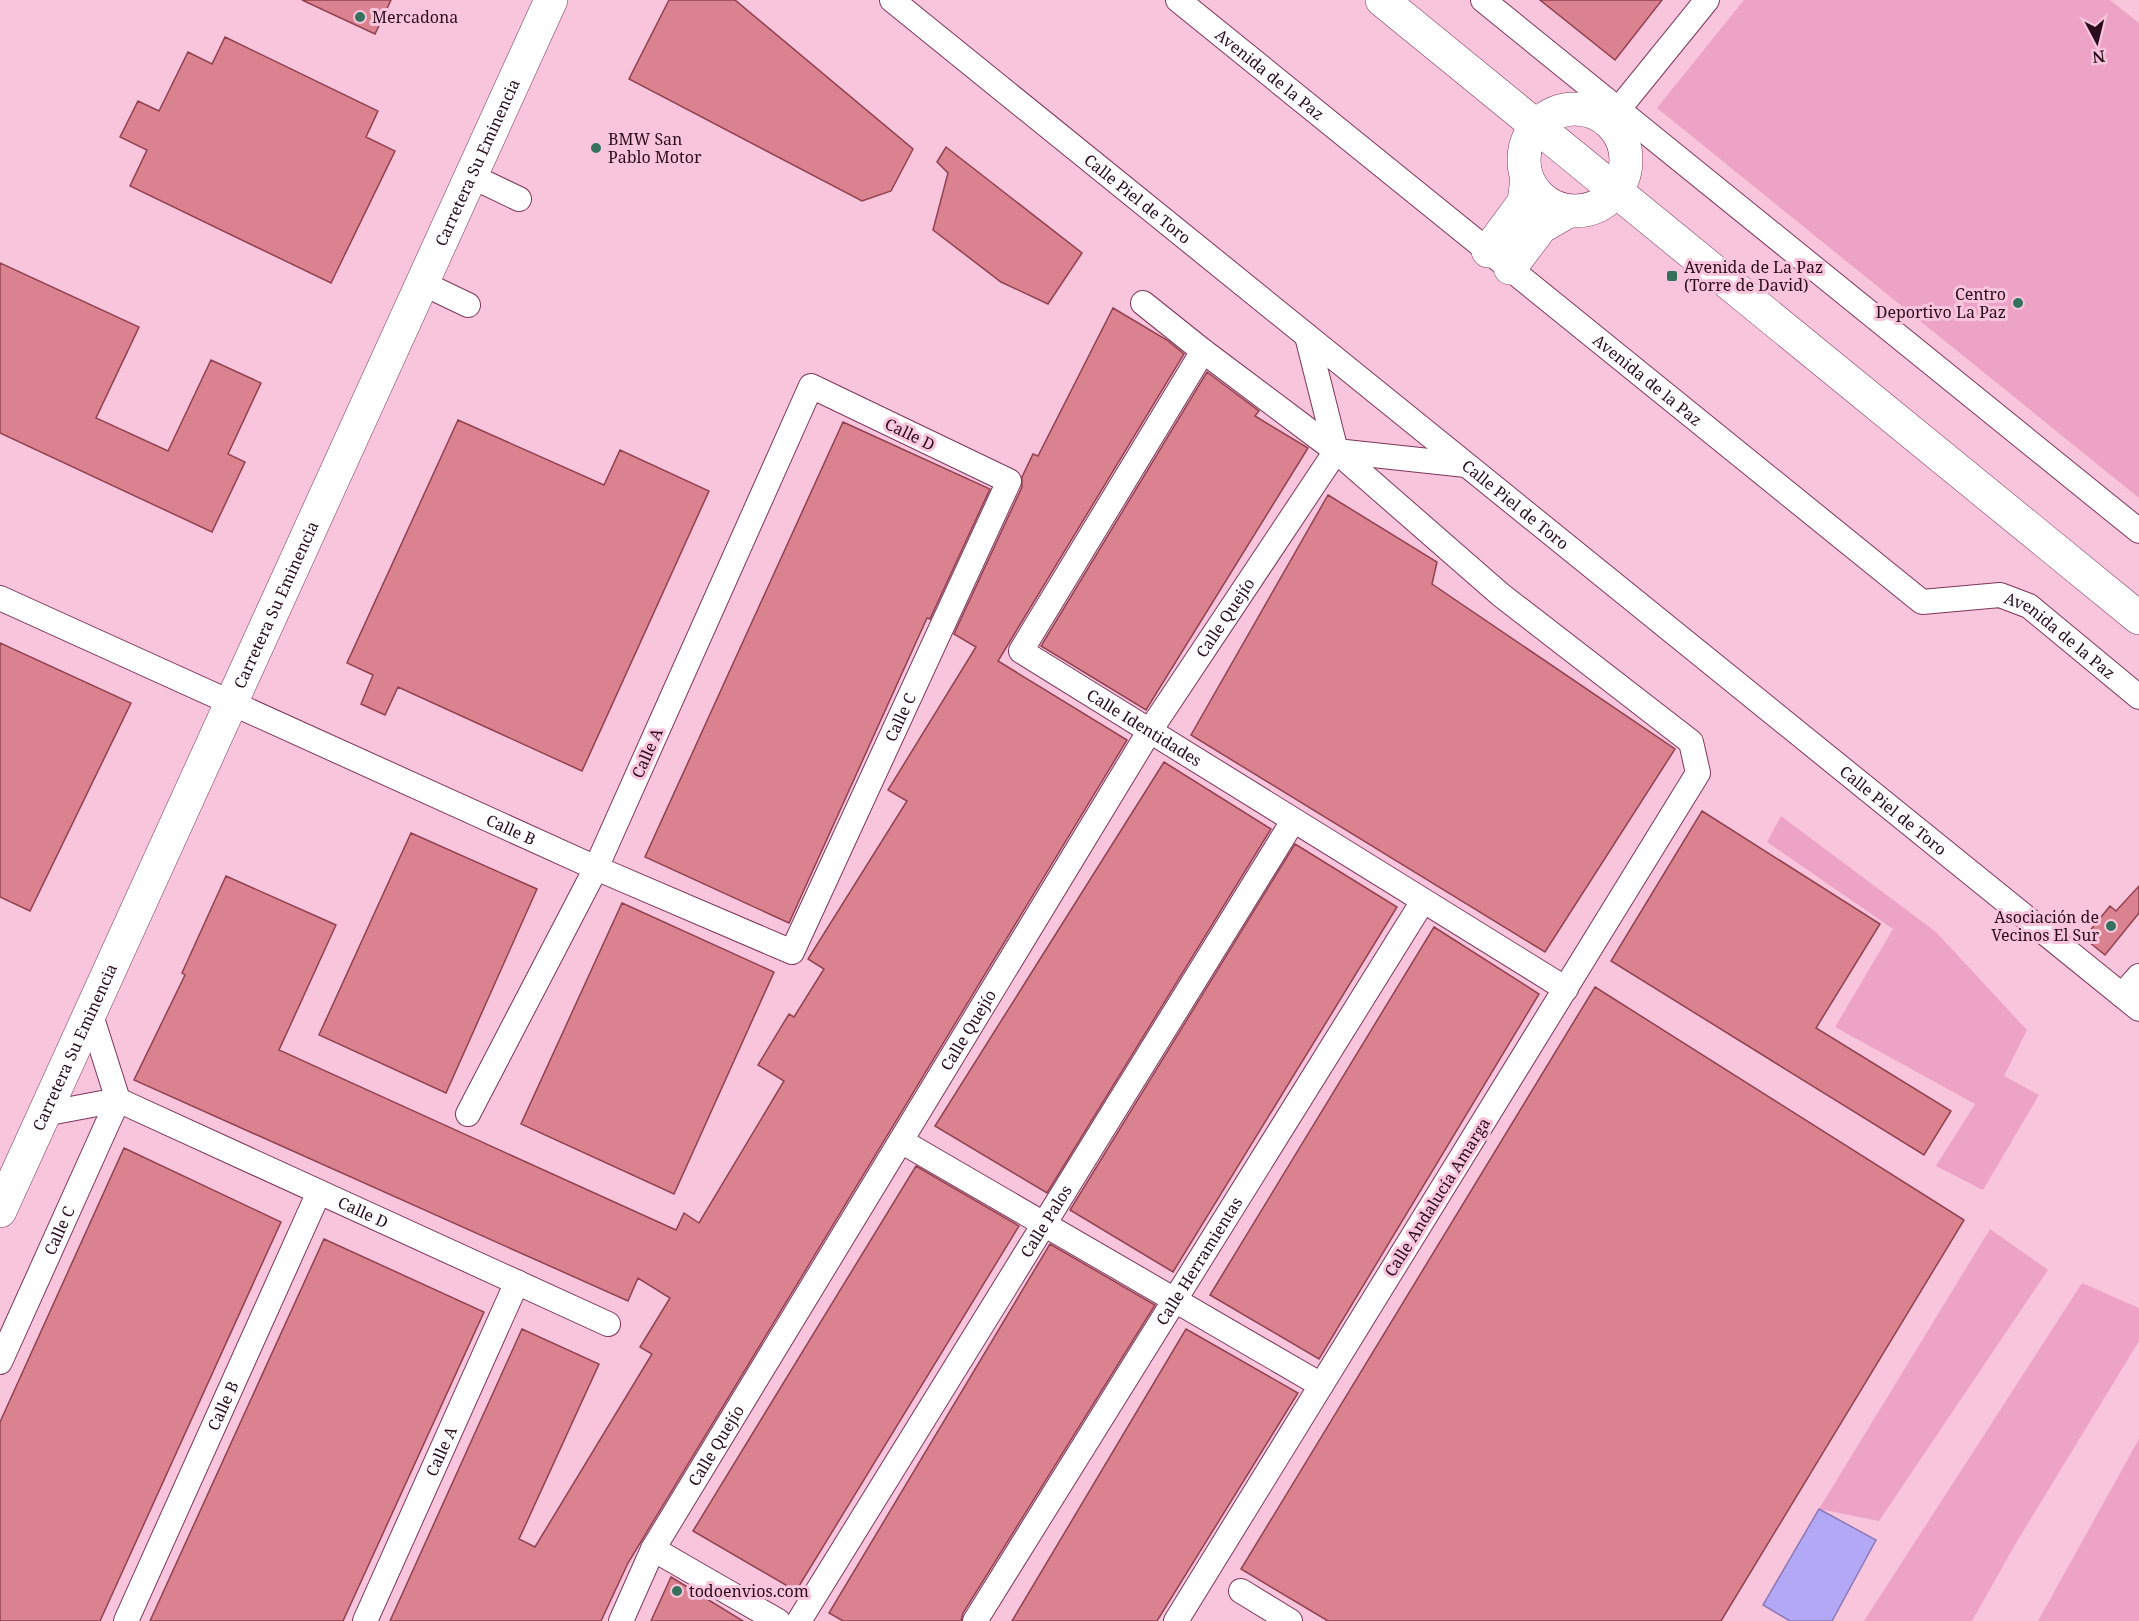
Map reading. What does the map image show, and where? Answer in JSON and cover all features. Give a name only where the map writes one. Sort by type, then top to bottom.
[{"type":"main road","name":"Carretera Su Eminencia","points":[[0,1211],[551,0]]},
{"type":"main road","points":[[1382,0],[2139,618]]},
{"type":"main road","points":[[1578,109],[1614,116],[1625,148],[1627,164],[1623,180],[1616,192],[1601,205],[1585,211],[1567,212],[1550,206],[1536,194],[1527,179],[1523,162],[1526,144],[1536,126],[1546,117],[1562,110],[1578,109]]},
{"type":"main road","points":[[1499,260],[1524,202],[1527,179]]},
{"type":"main road","points":[[1499,260],[1541,227],[1567,212]]},
{"type":"street","name":"Calle Piel de Toro","points":[[892,0],[2131,1002]]},
{"type":"street","name":"Avenida de la Paz","points":[[1179,0],[1922,602],[2000,595],[2029,606],[2139,697]]},
{"type":"street","points":[[1483,0],[1614,116],[2139,531]]},
{"type":"street","points":[[1614,116],[1707,0]]},
{"type":"street","points":[[471,176],[519,199]]},
{"type":"street","points":[[422,284],[468,305]]},
{"type":"street","points":[[1143,303],[1336,451],[1466,465]]},
{"type":"street","points":[[1307,336],[1336,451]]},
{"type":"street","name":"Calle Identidades","points":[[1203,351],[1021,651],[1566,988]]},
{"type":"street","name":"Calle D","points":[[811,386],[1009,482]]},
{"type":"street","name":"Calle A","points":[[468,1114],[596,868],[811,386]]},
{"type":"street","name":"Calle Quejío","points":[[621,1621],[653,1549],[1149,732],[1336,451]]},
{"type":"street","name":"Calle Andalucía Amarga","points":[[1176,1621],[1698,773],[1691,742],[1502,594],[1336,451]]},
{"type":"street","name":"Calle C","points":[[792,952],[1009,482]]},
{"type":"street","name":"Calle B","points":[[0,598],[596,868],[792,952]]},
{"type":"street","name":"Calle Palos","points":[[798,1621],[1293,821]]},
{"type":"street","name":"Calle Herramientas","points":[[975,1621],[1423,901]]},
{"type":"street","points":[[2131,1002],[2139,976]]},
{"type":"street","points":[[44,1114],[118,1100],[90,1012]]},
{"type":"street","name":"Calle D","points":[[118,1100],[608,1324]]},
{"type":"street","name":"Calle C","points":[[0,1362],[118,1100]]},
{"type":"street","points":[[901,1140],[1321,1385]]},
{"type":"street","name":"Calle B","points":[[126,1621],[319,1192]]},
{"type":"street","name":"Calle A","points":[[365,1621],[517,1282]]},
{"type":"street","points":[[653,1549],[778,1621]]},
{"type":"street","points":[[1241,1591],[1290,1621]]},
{"type":"shaded area","name":"Centro Deportivo La Paz","points":[[1744,0],[2110,0],[2139,23],[2139,498],[1657,108]]},
{"type":"shaded area","points":[[1781,816],[1936,932],[2027,1030],[2004,1076],[2039,1095],[1983,1190],[1936,1166],[1975,1104],[1835,1027],[1893,929],[1767,842]]},
{"type":"shaded area","points":[[1990,1229],[2048,1270],[1879,1521],[1819,1509]]},
{"type":"shaded area","points":[[2082,1283],[2139,1308],[2139,1341],[2016,1543],[1972,1621],[1864,1621]]},
{"type":"shaded area","points":[[2139,1439],[2139,1621],[2038,1621]]},
{"type":"shaded area","points":[[1819,1509],[1876,1540],[1832,1621],[1790,1621],[1763,1605]]},
{"type":"building","name":"Mercadona","points":[[302,0],[391,0],[375,34]]},
{"type":"building","points":[[669,0],[735,0],[913,149],[891,191],[862,201],[629,79]]},
{"type":"building","points":[[1540,0],[1662,0],[1615,60]]},
{"type":"building","points":[[225,37],[378,111],[366,137],[395,151],[331,283],[130,186],[147,150],[120,137],[138,101],[159,111],[188,52],[212,64]]},
{"type":"building","points":[[946,147],[1082,253],[1048,304],[1001,282],[933,230],[948,173],[937,162]]},
{"type":"building","points":[[0,263],[139,327],[96,418],[168,451],[211,360],[261,383],[228,454],[245,462],[212,532],[0,433]]},
{"type":"building","points":[[1113,308],[1167,340],[1184,354],[998,661],[1127,740],[628,1563],[601,1621],[390,1621],[522,1329],[599,1364],[519,1539],[535,1547],[652,1354],[640,1347],[670,1298],[638,1278],[628,1301],[134,1080],[185,975],[182,973],[226,876],[336,925],[279,1050],[676,1230],[684,1213],[699,1223],[784,1081],[758,1065],[789,1014],[794,1017],[824,969],[808,959],[907,801],[888,790],[976,647],[954,634],[1022,487],[1022,477],[1033,454],[1038,456]]},
{"type":"building","points":[[1207,372],[1259,411],[1255,416],[1308,448],[1146,710],[1041,646]]},
{"type":"building","points":[[458,420],[604,485],[620,450],[709,491],[582,771],[398,687],[385,715],[361,704],[373,675],[347,663]]},
{"type":"building","points":[[843,422],[990,489],[930,619],[927,618],[789,923],[645,857]]},
{"type":"building","points":[[1328,495],[1437,562],[1432,584],[1675,749],[1545,952],[1191,735]]},
{"type":"building","points":[[0,643],[131,703],[30,911],[0,897]]},
{"type":"building","points":[[1164,762],[1271,829],[1047,1193],[935,1126]]},
{"type":"building","points":[[1702,811],[1880,924],[1816,1028],[1951,1111],[1924,1155],[1611,961]]},
{"type":"building","points":[[411,833],[537,889],[446,1093],[319,1035]]},
{"type":"building","points":[[1295,844],[1397,907],[1173,1272],[1070,1210]]},
{"type":"building","name":"Asociación de Vecinos El Sur","points":[[2139,886],[2139,913],[2105,955],[2084,938],[2110,906],[2116,911]]},
{"type":"building","points":[[622,903],[774,972],[674,1194],[521,1124]]},
{"type":"building","points":[[1434,927],[1539,994],[1319,1359],[1210,1295]]},
{"type":"building","points":[[1595,987],[1964,1220],[1721,1621],[1328,1621],[1241,1569]]},
{"type":"building","points":[[124,1148],[281,1222],[100,1621],[0,1621],[0,1422]]},
{"type":"building","points":[[916,1166],[1019,1226],[796,1591],[693,1531]]},
{"type":"building","points":[[324,1239],[484,1312],[343,1621],[150,1621]]},
{"type":"building","points":[[1050,1244],[1155,1305],[963,1613],[961,1621],[843,1621],[829,1613]]},
{"type":"building","points":[[1186,1329],[1298,1393],[1157,1621],[1012,1621]]},
{"type":"building","points":[[671,1577],[743,1621],[651,1621]]},
{"type":"place","name":"Mercadona","points":[[360,17]]},
{"type":"place","name":"BMW San Pablo Motor","points":[[596,148]]},
{"type":"place","name":"Avenida de La Paz (Torre de David)","points":[[1672,276]]},
{"type":"place","name":"Centro Deportivo La Paz","points":[[2018,303]]},
{"type":"place","name":"Asociación de Vecinos El Sur","points":[[2111,926]]},
{"type":"place","name":"todoenvios.com","points":[[677,1591]]}]
